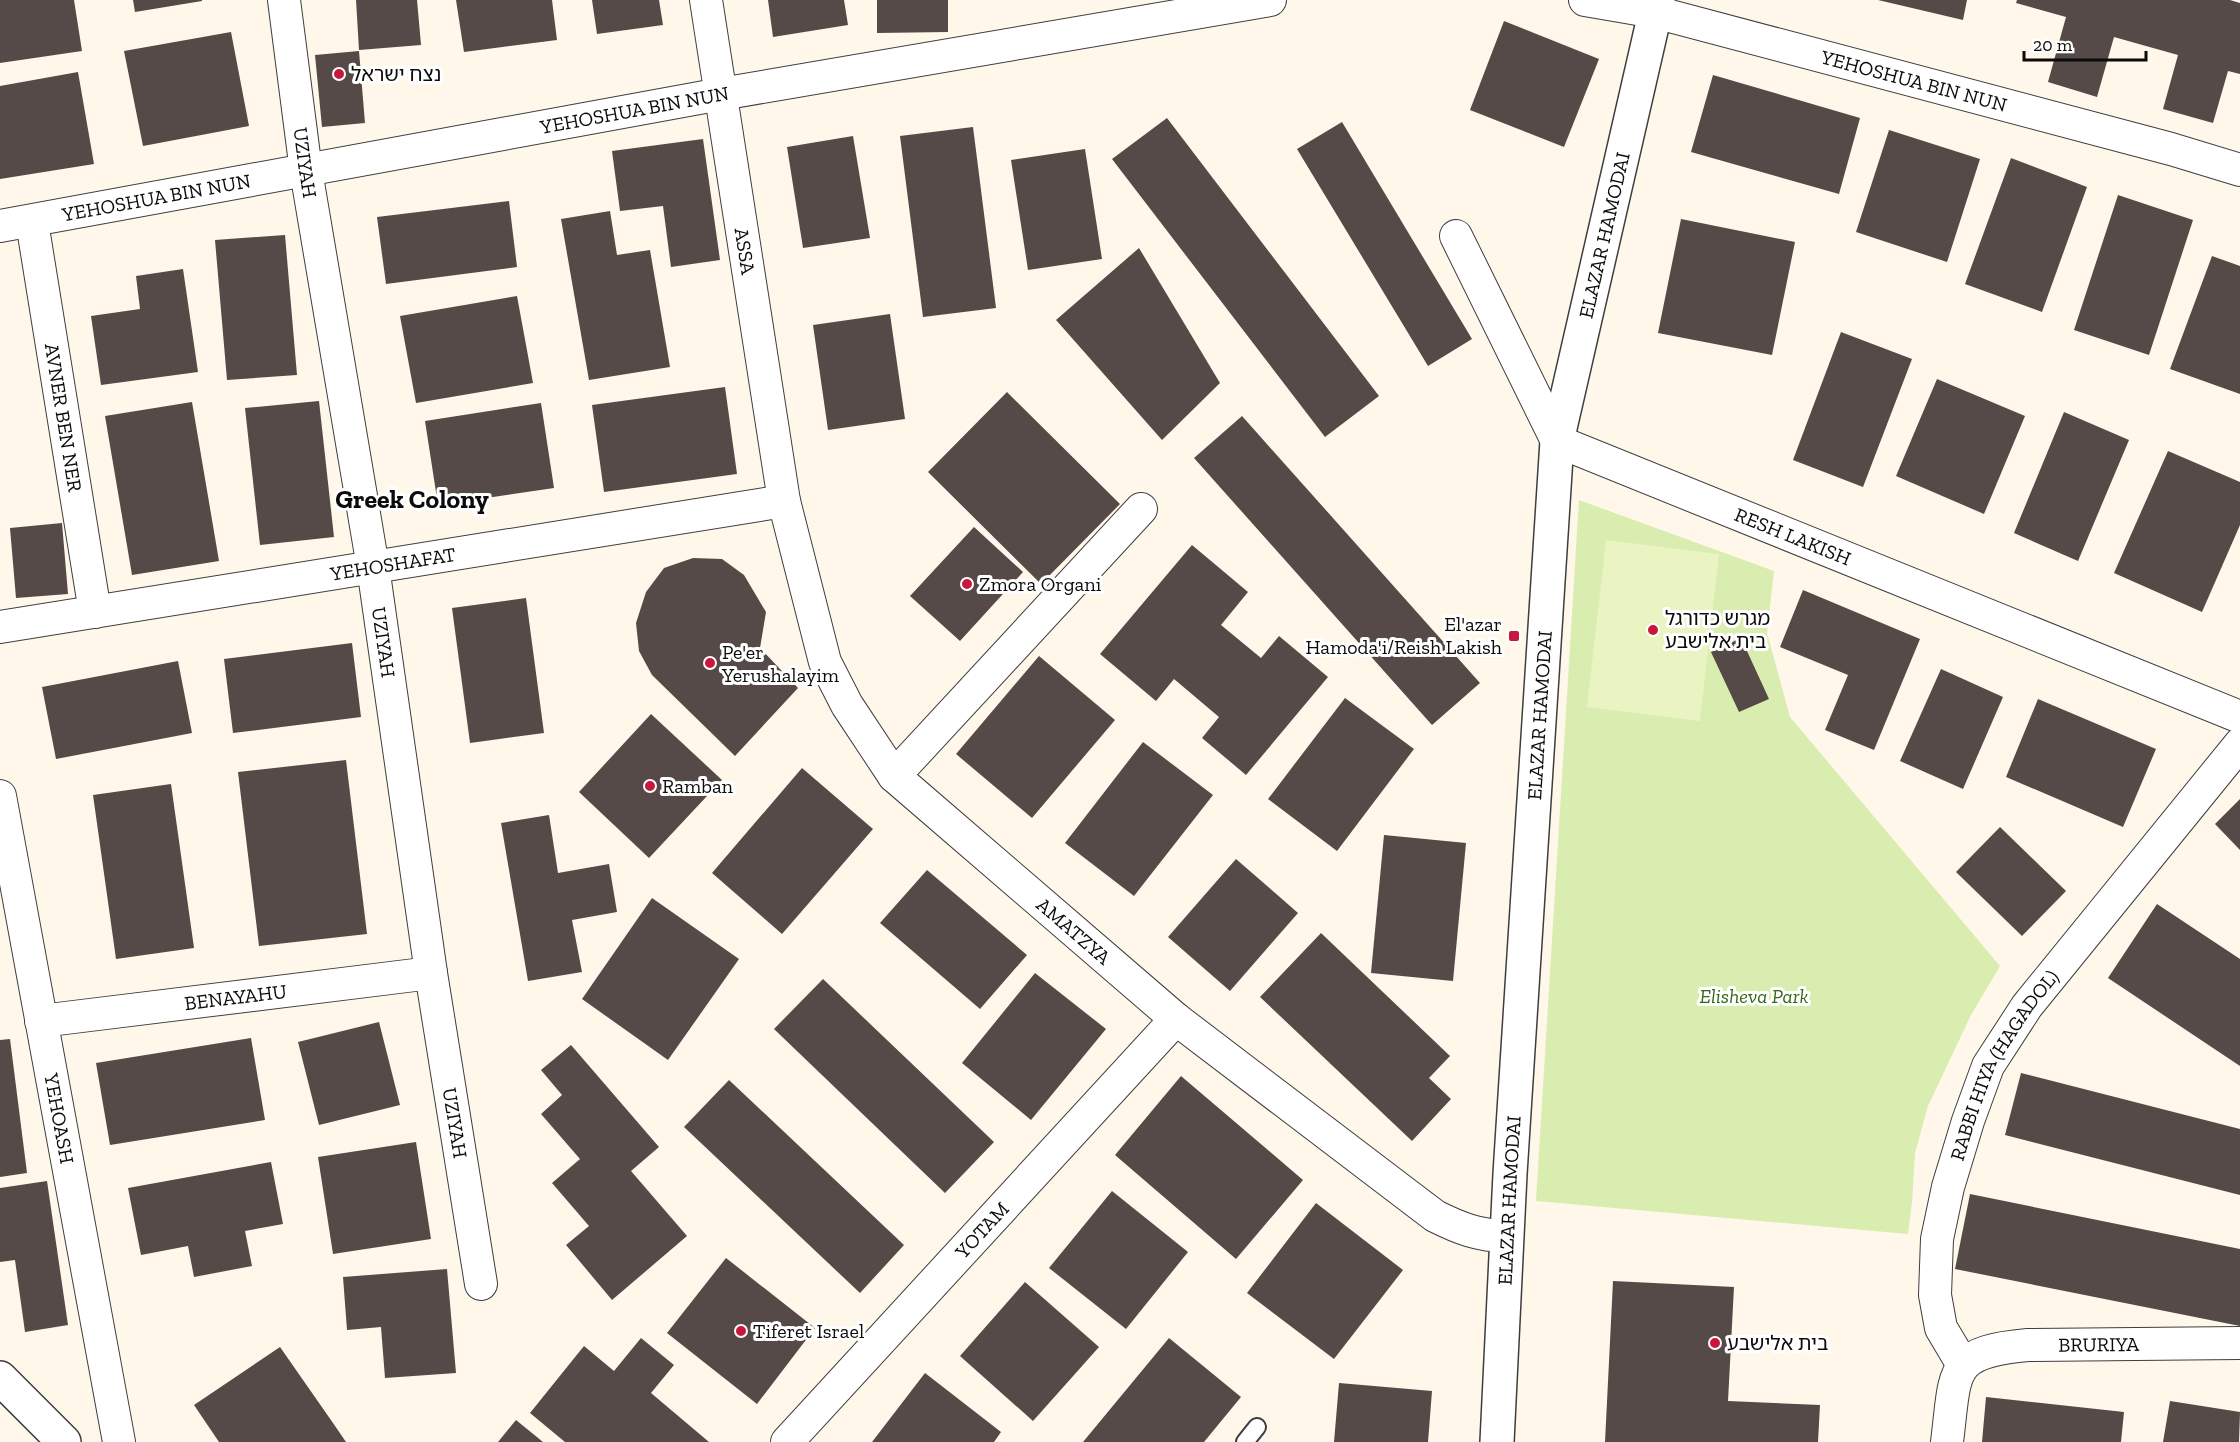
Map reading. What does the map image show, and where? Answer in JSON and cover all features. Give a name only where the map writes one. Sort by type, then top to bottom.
[{"type":"street","name":"UZIYAH","points":[[284,0],[306,171],[373,567],[431,973],[481,1284]]},
{"type":"street","name":"ASSA","points":[[706,0],[784,501]]},
{"type":"street","name":"YEHOSHUA BIN NUN","points":[[0,226],[32,222],[721,94],[1270,0]]},
{"type":"street","name":"YEHOSHUA BIN NUN","points":[[1585,0],[1657,6],[2240,170]]},
{"type":"street","name":"ELAZAR HAMODAI","points":[[1497,1442],[1506,1236],[1557,441],[1657,6]]},
{"type":"street","name":"AVNER BEN NER","points":[[32,222],[95,612]]},
{"type":"street","points":[[1456,236],[1557,441]]},
{"type":"street","name":"RESH LAKISH","points":[[1557,441],[2240,717]]},
{"type":"street","name":"YEHOSHAFAT","points":[[0,627],[784,501]]},
{"type":"street","name":"AMATZYA","points":[[784,501],[825,662],[848,705],[894,776],[1176,1019],[1403,1193],[1435,1216],[1461,1229],[1490,1236],[1506,1236]]},
{"type":"street","points":[[894,776],[1142,509]]},
{"type":"street","name":"RABBI HIYA (HAGADOL)","points":[[1963,1365],[1941,1328],[1935,1295],[1937,1239],[1948,1187],[1988,1066],[2027,1006],[2240,744]]},
{"type":"street","name":"YEHOASH","points":[[0,796],[119,1442]]},
{"type":"street","name":"BENAYAHU","points":[[41,1021],[431,973]]},
{"type":"street","name":"YOTAM","points":[[787,1442],[1176,1019]]},
{"type":"street","name":"BRURIYA","points":[[1963,1365],[1970,1358],[1997,1348],[2018,1346],[2240,1342]]},
{"type":"street","points":[[1947,1442],[1954,1390],[1958,1372],[1963,1365]]},
{"type":"street","points":[[0,1378],[64,1442]]},
{"type":"lane","points":[[1245,1442],[1257,1427]]},
{"type":"green space","name":"Elisheva Park","points":[[1579,500],[1774,571],[1767,633],[1790,717],[2000,966],[1971,1015],[1928,1106],[1915,1153],[1908,1234],[1536,1201]]},
{"type":"green space","name":"מגרש כדורגל בית אלישבע","points":[[1606,540],[1719,554],[1700,721],[1587,707]]},
{"type":"building","points":[[0,0],[74,0],[82,51],[0,63]]},
{"type":"building","points":[[133,0],[202,0],[202,1],[135,12]]},
{"type":"building","points":[[356,0],[417,0],[421,45],[359,50]]},
{"type":"building","points":[[456,0],[552,0],[557,40],[464,52]]},
{"type":"building","points":[[592,0],[659,0],[663,25],[597,34]]},
{"type":"building","points":[[768,0],[844,0],[848,25],[773,37]]},
{"type":"building","points":[[877,0],[948,0],[948,32],[877,33]]},
{"type":"building","points":[[1878,0],[1967,0],[1963,20]]},
{"type":"building","points":[[2017,0],[2230,0],[2240,3],[2240,74],[2228,71],[2213,123],[2163,109],[2178,55],[2114,37],[2097,97],[2048,82],[2066,17],[2016,3]]},
{"type":"building","points":[[1504,21],[1599,59],[1564,147],[1470,110]]},
{"type":"building","points":[[231,32],[249,126],[143,146],[124,51]]},
{"type":"building","name":"נצח ישראל","points":[[359,51],[365,123],[322,127],[315,55]]},
{"type":"building","points":[[78,72],[94,164],[0,179],[0,86]]},
{"type":"building","points":[[1713,75],[1860,118],[1839,194],[1691,152]]},
{"type":"building","points":[[1167,118],[1379,396],[1325,437],[1112,159]]},
{"type":"building","points":[[1342,122],[1472,339],[1428,366],[1297,149]]},
{"type":"building","points":[[973,127],[996,308],[923,317],[900,136]]},
{"type":"building","points":[[1889,130],[1980,159],[1947,262],[1856,232]]},
{"type":"building","points":[[853,136],[870,238],[803,248],[787,147]]},
{"type":"building","points":[[703,139],[720,260],[671,267],[663,206],[620,211],[612,151]]},
{"type":"building","points":[[1085,149],[1102,259],[1028,270],[1011,160]]},
{"type":"building","points":[[2011,158],[2087,187],[2042,312],[1965,284]]},
{"type":"building","points":[[2118,195],[2193,220],[2149,355],[2074,330]]},
{"type":"building","points":[[509,201],[517,267],[386,284],[377,217]]},
{"type":"building","points":[[610,211],[617,255],[650,250],[670,367],[589,380],[561,219]]},
{"type":"building","points":[[1681,219],[1795,242],[1772,355],[1658,333]]},
{"type":"building","points":[[285,235],[297,375],[227,380],[215,240]]},
{"type":"building","points":[[1139,248],[1220,383],[1162,440],[1056,320]]},
{"type":"building","points":[[2212,256],[2240,266],[2240,394],[2170,369]]},
{"type":"building","points":[[183,269],[198,372],[101,385],[91,316],[140,309],[136,276]]},
{"type":"building","points":[[517,296],[533,383],[416,403],[400,316]]},
{"type":"building","points":[[890,314],[905,419],[828,430],[813,325]]},
{"type":"building","points":[[1841,332],[1912,359],[1863,487],[1793,460]]},
{"type":"building","points":[[1937,379],[2025,416],[1984,514],[1896,476]]},
{"type":"building","points":[[725,387],[737,474],[604,492],[592,405]]},
{"type":"building","points":[[1007,392],[1120,504],[1041,584],[928,472]]},
{"type":"building","points":[[319,401],[334,537],[260,545],[245,408]]},
{"type":"building","points":[[192,402],[219,561],[132,575],[105,416]]},
{"type":"building","points":[[541,403],[554,488],[438,505],[425,421]]},
{"type":"building","points":[[2064,412],[2129,440],[2078,561],[2014,533]]},
{"type":"building","points":[[1242,416],[1480,683],[1432,725],[1194,458]]},
{"type":"building","points":[[2168,451],[2240,482],[2240,525],[2202,612],[2114,573]]},
{"type":"building","points":[[62,523],[68,594],[16,598],[10,528]]},
{"type":"building","name":"Zmora Organi","points":[[974,527],[1023,572],[960,641],[910,596]]},
{"type":"building","points":[[1192,545],[1248,592],[1221,625],[1261,658],[1279,636],[1328,677],[1246,775],[1202,738],[1219,717],[1174,679],[1156,701],[1100,654]]},
{"type":"building","name":"Pe'er Yerushalayim","points":[[693,558],[722,559],[744,575],[766,612],[760,648],[798,688],[735,756],[652,675],[639,651],[636,623],[646,592],[664,568]]},
{"type":"building","points":[[1803,590],[1920,639],[1874,750],[1825,730],[1848,675],[1780,647]]},
{"type":"building","points":[[526,598],[544,733],[470,743],[452,608]]},
{"type":"building","points":[[1741,638],[1769,699],[1739,712],[1711,652]]},
{"type":"building","points":[[352,643],[361,717],[233,733],[224,659]]},
{"type":"building","points":[[1039,656],[1115,720],[1032,818],[956,754]]},
{"type":"building","points":[[178,661],[192,733],[56,759],[42,687]]},
{"type":"building","points":[[1941,669],[2003,697],[1963,789],[1900,761]]},
{"type":"building","points":[[1345,698],[1414,749],[1337,851],[1268,799]]},
{"type":"building","points":[[2038,699],[2156,749],[2123,827],[2006,777]]},
{"type":"building","name":"Ramban","points":[[651,714],[722,780],[649,858],[579,792]]},
{"type":"building","points":[[1143,742],[1213,795],[1134,896],[1065,843]]},
{"type":"building","points":[[346,760],[367,934],[259,946],[238,772]]},
{"type":"building","points":[[802,768],[873,829],[782,934],[712,873]]},
{"type":"building","points":[[171,784],[194,948],[116,959],[93,795]]},
{"type":"building","points":[[2240,799],[2240,850],[2215,824]]},
{"type":"building","points":[[549,815],[558,873],[609,864],[617,912],[572,920],[582,972],[528,981],[501,823]]},
{"type":"building","points":[[2000,827],[2066,891],[2022,936],[1956,872]]},
{"type":"building","points":[[1384,835],[1466,843],[1453,981],[1371,973]]},
{"type":"building","points":[[1236,859],[1298,913],[1230,991],[1168,937]]},
{"type":"building","points":[[927,870],[1027,955],[980,1009],[880,923]]},
{"type":"building","points":[[652,898],[739,959],[668,1060],[582,999]]},
{"type":"building","points":[[2157,904],[2240,959],[2240,1066],[2108,978]]},
{"type":"building","points":[[1321,933],[1450,1056],[1429,1078],[1451,1099],[1412,1141],[1260,997]]},
{"type":"building","points":[[1035,973],[1106,1029],[1031,1120],[962,1063]]},
{"type":"building","points":[[823,979],[994,1142],[945,1193],[774,1029]]},
{"type":"building","points":[[379,1022],[400,1105],[319,1125],[298,1042]]},
{"type":"building","points":[[251,1038],[265,1120],[110,1145],[96,1063]]},
{"type":"building","points":[[10,1039],[27,1173],[0,1177],[0,1040]]},
{"type":"building","points":[[571,1045],[659,1147],[631,1171],[687,1236],[612,1300],[566,1245],[589,1226],[552,1183],[580,1159],[541,1114],[562,1095],[541,1070]]},
{"type":"building","points":[[2021,1073],[2240,1129],[2240,1195],[2005,1135]]},
{"type":"building","points":[[1181,1076],[1303,1180],[1236,1259],[1115,1155]]},
{"type":"building","points":[[729,1080],[904,1245],[860,1293],[684,1127]]},
{"type":"building","points":[[416,1142],[431,1239],[333,1254],[318,1157]]},
{"type":"building","points":[[271,1162],[283,1224],[245,1231],[252,1266],[194,1277],[188,1246],[141,1255],[128,1188]]},
{"type":"building","points":[[47,1181],[68,1325],[25,1332],[15,1260],[0,1262],[0,1188]]},
{"type":"building","points":[[1112,1191],[1188,1252],[1126,1329],[1049,1268]]},
{"type":"building","points":[[1970,1194],[2240,1249],[2240,1326],[1955,1269]]},
{"type":"building","points":[[1316,1203],[1403,1270],[1334,1359],[1247,1293]]},
{"type":"building","name":"Tiferet Israel","points":[[726,1258],[815,1328],[757,1404],[667,1333]]},
{"type":"building","points":[[447,1269],[456,1373],[385,1378],[381,1327],[347,1330],[343,1277]]},
{"type":"building","points":[[1613,1281],[1734,1287],[1728,1401],[1820,1405],[1818,1442],[1605,1442]]},
{"type":"building","points":[[1025,1282],[1099,1347],[1033,1421],[960,1356]]},
{"type":"building","points":[[641,1338],[674,1365],[651,1393],[709,1442],[565,1442],[530,1413],[584,1346],[614,1371]]},
{"type":"building","points":[[1169,1338],[1241,1397],[1204,1442],[1083,1442]]},
{"type":"building","points":[[280,1347],[346,1442],[219,1442],[194,1405]]},
{"type":"building","points":[[925,1373],[1001,1432],[994,1442],[872,1442]]},
{"type":"building","points":[[1339,1383],[1432,1391],[1428,1442],[1334,1442]]},
{"type":"building","points":[[1986,1397],[2124,1412],[2121,1442],[1982,1442]]},
{"type":"building","points":[[2170,1401],[2240,1412],[2239,1442],[2163,1442]]},
{"type":"building","points":[[516,1420],[543,1442],[498,1442]]},
{"type":"place","name":"נצח ישראל","points":[[339,74]]},
{"type":"place","name":"Zmora Organi","points":[[967,584]]},
{"type":"place","name":"מגרש כדורגל בית אלישבע","points":[[1653,630]]},
{"type":"place","name":"El'azar Hamoda'i/Reish Lakish","points":[[1514,636]]},
{"type":"place","name":"Pe'er Yerushalayim","points":[[710,663]]},
{"type":"place","name":"Ramban","points":[[650,786]]},
{"type":"place","name":"Tiferet Israel","points":[[741,1331]]},
{"type":"place","name":"בית אלישבע","points":[[1715,1343]]},
{"type":"district","name":"Greek Colony","points":[[412,499]]}]
